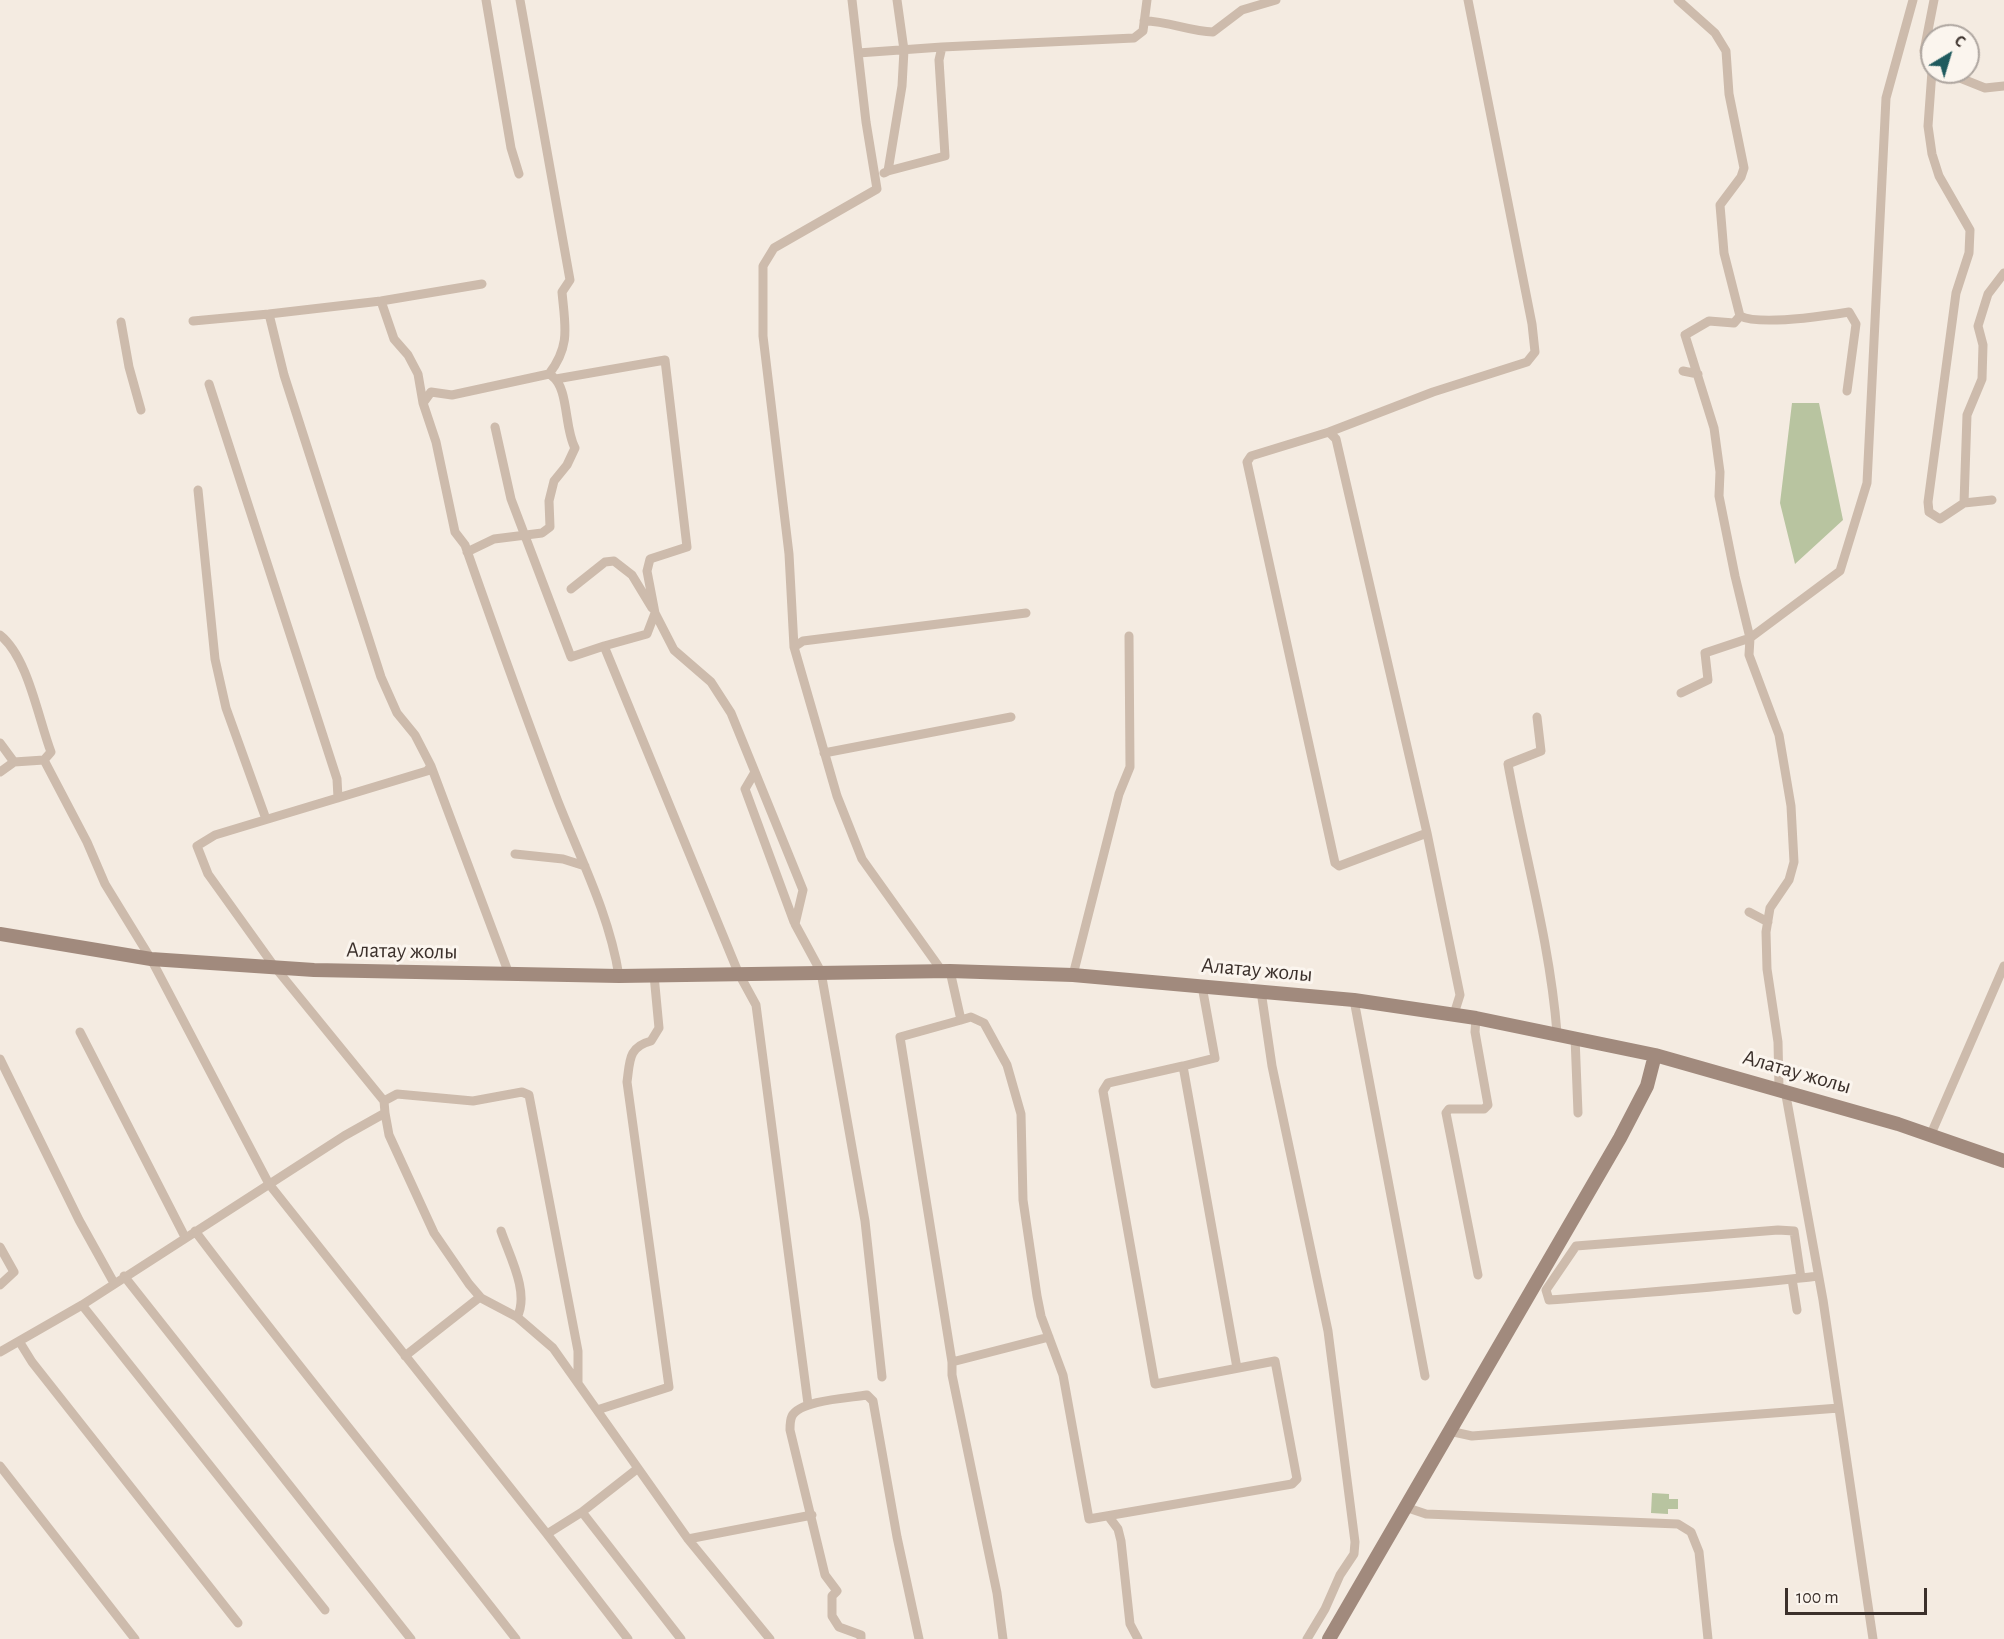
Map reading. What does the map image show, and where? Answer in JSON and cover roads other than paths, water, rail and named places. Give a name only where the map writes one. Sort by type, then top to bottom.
[{"type":"main road","name":"Алатау жолы","points":[[0,934],[151,959],[314,970],[619,976],[738,972],[941,971],[1073,975],[1354,999],[1476,1017],[1575,1036],[1655,1055],[1782,1089],[1931,1134],[2004,1161]]},
{"type":"main road","points":[[1329,1639],[1620,1138],[1647,1086],[1655,1055]]},
{"type":"street","points":[[486,0],[511,148],[519,174]]},
{"type":"street","points":[[520,0],[570,280],[562,292],[566,333],[561,358],[553,377]]},
{"type":"street","points":[[852,0],[872,170],[876,177],[877,189],[774,249],[763,266],[763,336],[789,554],[795,647],[837,796],[862,859],[941,971],[962,1020]]},
{"type":"street","points":[[888,171],[902,86],[904,50],[897,0]]},
{"type":"street","points":[[858,53],[1134,38],[1143,31],[1147,0]]},
{"type":"street","points":[[1144,21],[1161,21],[1192,31],[1213,32],[1242,10],[1276,0]]},
{"type":"street","points":[[1427,833],[1339,866],[1333,858],[1248,462],[1251,456],[1329,432],[1433,392],[1527,362],[1535,352],[1532,324],[1468,0]]},
{"type":"street","points":[[1678,0],[1715,33],[1726,51],[1728,94],[1744,168],[1741,177],[1720,205],[1724,253],[1740,316],[1748,320],[1821,317],[1849,312],[1856,324],[1847,391]]},
{"type":"street","points":[[1682,693],[1708,680],[1705,653],[1750,638],[1840,571],[1867,483],[1886,98],[1913,0]]},
{"type":"street","points":[[1929,24],[1934,0]]},
{"type":"street","points":[[876,177],[888,171],[945,156],[939,60],[942,47]]},
{"type":"street","points":[[1931,84],[1928,126],[1932,154],[1939,176],[1970,230],[1969,253],[1956,293],[1946,358],[1929,512],[1940,519],[1964,503],[1992,500]]},
{"type":"street","points":[[1975,84],[1985,88],[2004,86]]},
{"type":"street","points":[[1964,503],[1964,439],[1967,415],[1982,379],[1983,345],[1978,326],[1989,294],[2004,273]]},
{"type":"street","points":[[193,321],[381,301],[482,284]]},
{"type":"street","points":[[381,301],[394,339],[408,356],[418,374],[423,403],[436,442],[455,532],[467,552],[514,688],[614,943],[619,976]]},
{"type":"street","points":[[268,314],[284,375],[381,677],[397,713],[415,735],[431,766],[509,974]]},
{"type":"street","points":[[1740,316],[1734,322],[1709,321],[1685,335],[1714,428],[1720,472],[1719,496],[1750,638],[1749,655],[1779,735],[1791,806],[1794,862],[1788,880],[1770,908],[1767,969],[1778,1042],[1782,1089],[1818,1276],[1872,1639]]},
{"type":"street","points":[[121,322],[141,410]]},
{"type":"street","points":[[423,403],[431,392],[452,395],[665,360],[687,547],[650,559],[648,571],[655,613],[647,634],[571,657],[511,499],[495,428]]},
{"type":"street","points":[[1683,371],[1698,374]]},
{"type":"street","points":[[467,552],[494,538],[542,533],[550,526],[549,501],[554,481],[567,465],[575,448],[567,429],[562,387],[553,377]]},
{"type":"street","points":[[209,384],[336,779],[338,798]]},
{"type":"street","points":[[1329,432],[1336,439],[1427,833],[1460,995],[1454,1014]]},
{"type":"street","points":[[198,490],[215,659],[226,708],[266,819]]},
{"type":"street","points":[[571,589],[605,562],[614,561],[632,575],[674,650],[711,682],[731,713],[803,890],[795,924]]},
{"type":"street","points":[[795,647],[803,641],[1026,612]]},
{"type":"street","points":[[0,635],[9,643],[22,662],[51,752],[44,760],[14,762],[0,772]]},
{"type":"street","points":[[1073,975],[1119,794],[1130,767],[1129,636]]},
{"type":"street","points":[[604,646],[738,972],[756,1005],[808,1404]]},
{"type":"street","points":[[824,753],[1011,717]]},
{"type":"street","points":[[1537,717],[1541,751],[1508,764],[1547,957],[1557,1033]]},
{"type":"street","points":[[0,743],[14,762]]},
{"type":"street","points":[[44,760],[87,842],[105,884],[151,959],[269,1184],[628,1639]]},
{"type":"street","points":[[431,766],[427,771],[215,835],[197,846],[208,874],[274,966],[384,1101],[389,1135],[434,1233],[480,1297],[517,1317],[553,1348],[688,1539],[770,1639]]},
{"type":"street","points":[[755,772],[745,789],[795,924],[820,972],[865,1221],[882,1377]]},
{"type":"street","points":[[515,854],[563,859],[585,866]]},
{"type":"street","points":[[1749,912],[1768,922]]},
{"type":"street","points":[[1931,1134],[2004,966]]},
{"type":"street","points":[[597,1410],[669,1387],[627,1082],[630,1053],[639,1044],[651,1041],[659,1028],[654,975]]},
{"type":"street","points":[[1003,1639],[997,1593],[952,1376],[952,1362],[900,1037],[971,1017],[984,1023],[1006,1065],[1021,1113],[1023,1200],[1037,1296],[1063,1375],[1089,1519],[1109,1517],[1292,1484],[1297,1479],[1275,1361],[1155,1384],[1103,1091],[1108,1083],[1215,1058],[1202,986]]},
{"type":"street","points":[[1261,991],[1272,1066],[1328,1331],[1355,1542],[1354,1554],[1340,1575],[1326,1609],[1307,1639]]},
{"type":"street","points":[[1354,999],[1425,1376]]},
{"type":"street","points":[[1476,1017],[1475,1032],[1488,1105],[1484,1109],[1449,1109],[1446,1113],[1478,1275]]},
{"type":"street","points":[[80,1032],[185,1237]]},
{"type":"street","points":[[1575,1036],[1578,1113]]},
{"type":"street","points":[[0,1059],[79,1220],[114,1283]]},
{"type":"street","points":[[1183,1066],[1237,1368]]},
{"type":"street","points":[[384,1101],[398,1094],[473,1101],[522,1092],[529,1095],[578,1351],[578,1382]]},
{"type":"street","points":[[0,1353],[82,1305],[185,1237],[385,1113]]},
{"type":"street","points":[[1797,1310],[1797,1278],[1794,1231],[1778,1230],[1576,1246],[1546,1290],[1549,1300],[1797,1278],[1818,1276]]},
{"type":"street","points":[[195,1231],[516,1639]]},
{"type":"street","points":[[501,1231],[521,1293],[522,1308],[517,1317]]},
{"type":"street","points":[[0,1247],[14,1272],[0,1285]]},
{"type":"street","points":[[124,1276],[411,1639]]},
{"type":"street","points":[[405,1356],[480,1297]]},
{"type":"street","points":[[82,1305],[325,1610]]},
{"type":"street","points":[[952,1362],[1049,1337]]},
{"type":"street","points":[[20,1341],[32,1362],[238,1623]]},
{"type":"street","points":[[861,1639],[861,1635],[839,1627],[832,1616],[832,1596],[837,1591],[825,1575],[790,1430],[791,1418],[797,1410],[808,1404],[867,1395],[873,1401],[919,1639]]},
{"type":"street","points":[[1449,1431],[1472,1436],[1839,1408]]},
{"type":"street","points":[[0,1466],[135,1639]]},
{"type":"street","points":[[547,1534],[582,1512],[637,1469]]},
{"type":"street","points":[[1405,1507],[1426,1514],[1678,1524],[1690,1532],[1699,1552],[1708,1639]]},
{"type":"street","points":[[582,1512],[681,1639]]},
{"type":"street","points":[[688,1539],[812,1515]]},
{"type":"street","points":[[1109,1517],[1118,1529],[1121,1541],[1130,1623],[1138,1639]]}]
